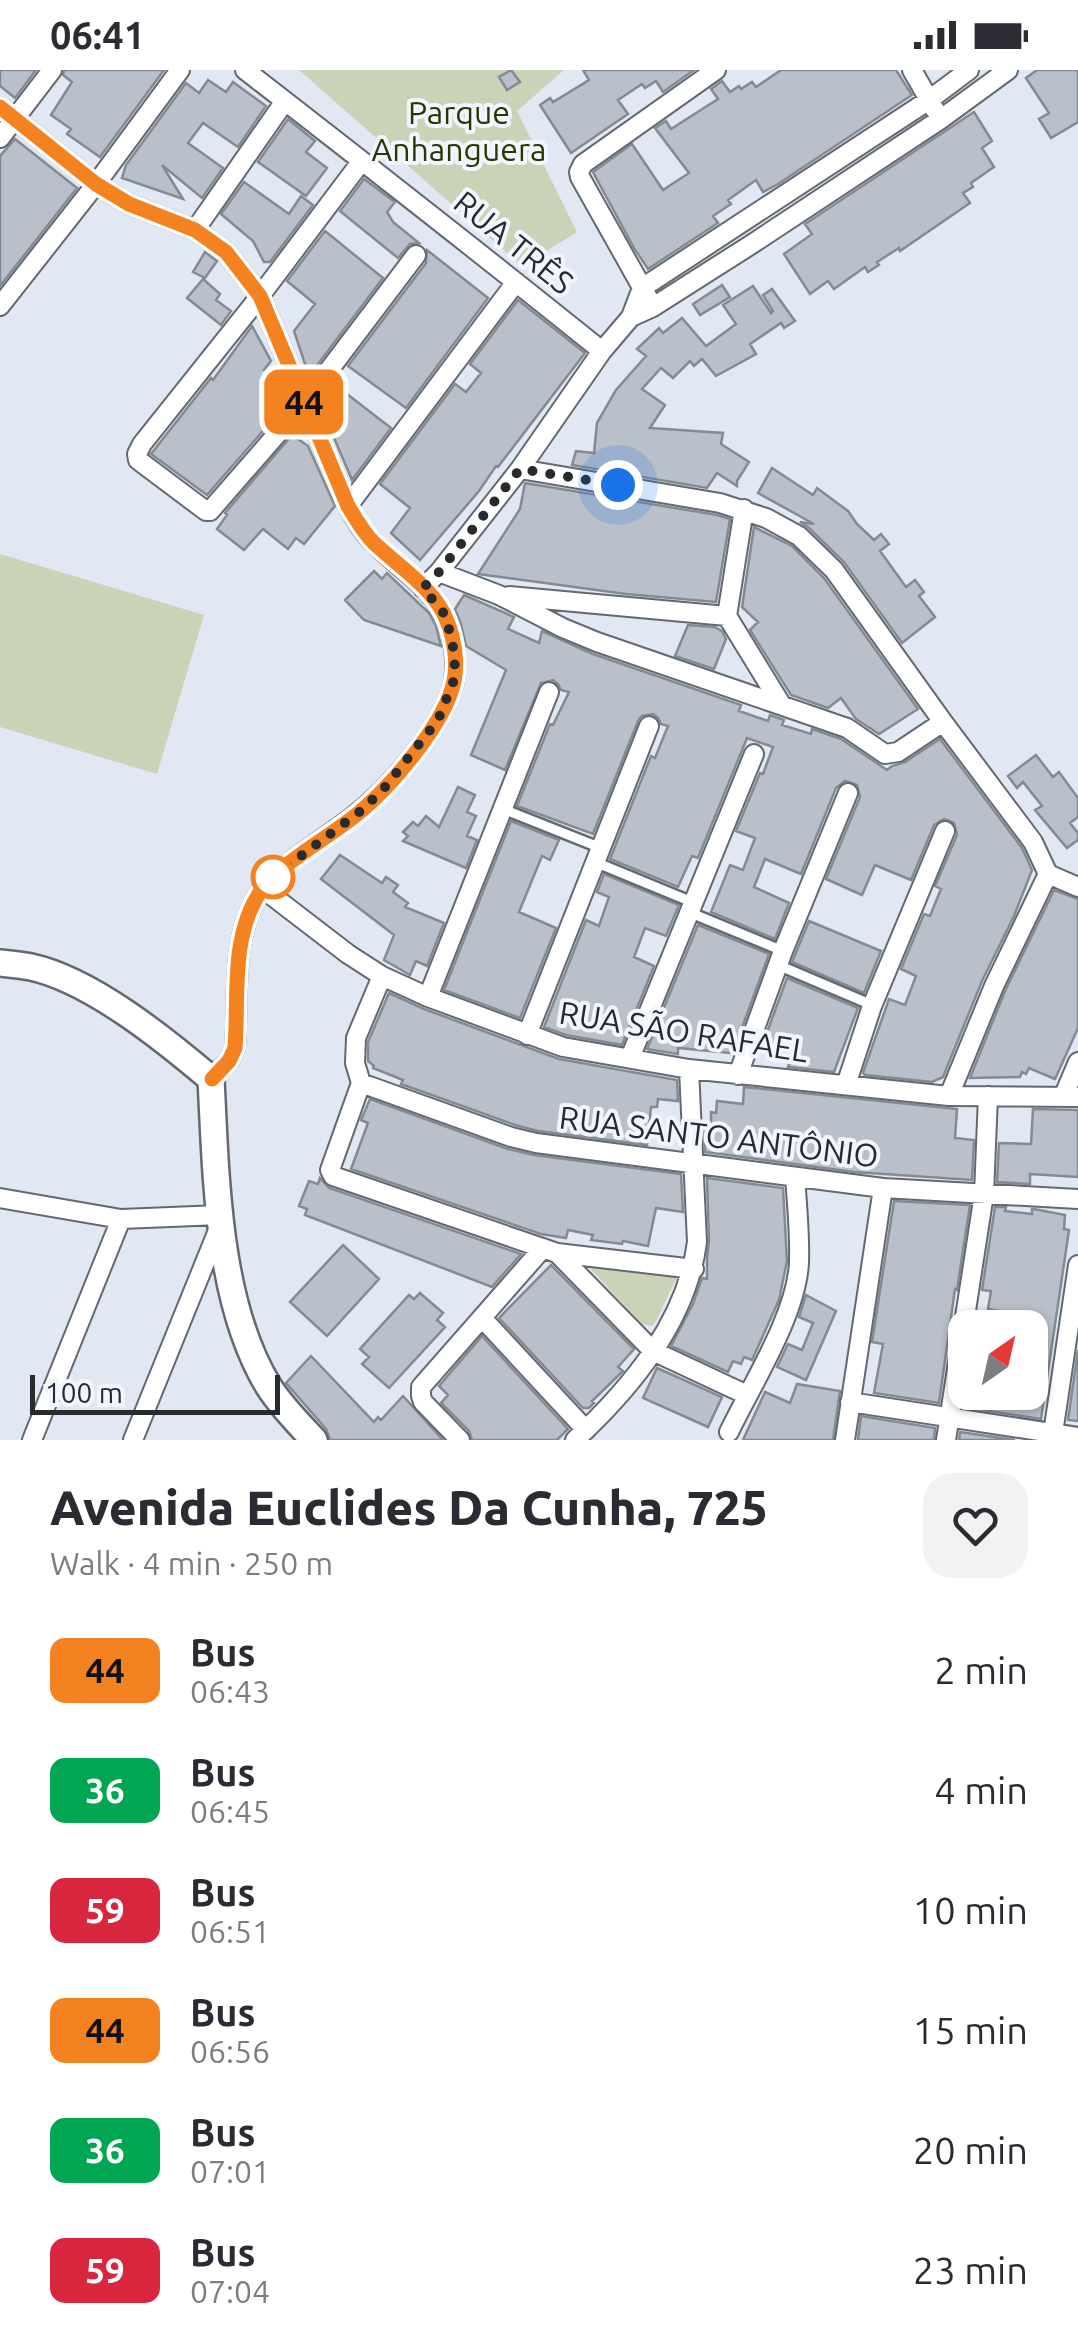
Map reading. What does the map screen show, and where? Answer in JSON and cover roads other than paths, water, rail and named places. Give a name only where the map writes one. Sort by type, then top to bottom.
[{"type":"main road","points":[[0,963],[32,967],[75,983],[130,1016],[212,1079],[217,1195],[233,1295],[246,1342],[268,1386],[314,1440]]},
{"type":"street","points":[[0,138],[7,113],[52,70]]},
{"type":"street","points":[[0,306],[180,70]]},
{"type":"street","name":"RUA TRÊS","points":[[245,70],[602,351]]},
{"type":"street","points":[[654,307],[579,172],[583,164],[716,70]]},
{"type":"street","points":[[912,70],[941,118]]},
{"type":"street","points":[[423,588],[520,469],[602,351],[631,317],[642,288],[970,70]]},
{"type":"street","points":[[631,317],[654,307],[801,211],[1008,70]]},
{"type":"street","points":[[195,230],[285,101]]},
{"type":"street","points":[[7,113],[96,184],[129,204],[195,230],[226,252],[260,296],[348,506],[366,535],[423,588],[446,616],[455,656],[454,680],[438,720],[386,786],[362,810],[262,888],[243,928],[239,950],[235,1048],[212,1079]]},
{"type":"street","points":[[361,162],[142,444],[137,458],[210,511],[304,403],[416,255]]},
{"type":"street","points":[[788,193],[801,211]]},
{"type":"street","points":[[348,506],[516,282]]},
{"type":"street","points":[[520,469],[720,502],[744,509],[799,536],[827,561],[1034,842],[1048,874],[1078,886]]},
{"type":"street","points":[[744,509],[726,616],[781,704]]},
{"type":"street","points":[[439,572],[498,595],[580,635],[847,728],[889,755],[943,722]]},
{"type":"street","points":[[498,595],[726,616]]},
{"type":"street","points":[[428,997],[549,692]]},
{"type":"street","points":[[527,1035],[649,726]]},
{"type":"street","points":[[630,1058],[754,754]]},
{"type":"street","points":[[738,1074],[848,793]]},
{"type":"street","points":[[846,1085],[872,1006],[946,831]]},
{"type":"street","points":[[949,1096],[994,986],[1048,874]]},
{"type":"street","name":"RUA SÃO RAFAEL","points":[[262,888],[382,976],[562,1047],[689,1068],[949,1096],[1071,1096]]},
{"type":"street","points":[[382,976],[356,1038],[355,1063],[361,1083],[330,1170],[333,1176],[550,1250],[694,1268]]},
{"type":"street","points":[[1071,1096],[1078,1062]]},
{"type":"street","points":[[484,1319],[580,1435],[639,1372],[684,1294],[694,1268],[697,1242],[689,1068]]},
{"type":"street","name":"RUA SANTO ANTÔNIO","points":[[361,1083],[536,1143],[883,1188],[1078,1199]]},
{"type":"street","points":[[946,1440],[984,1194],[988,1096]]},
{"type":"street","points":[[729,1432],[772,1344],[796,1280],[799,1262],[795,1177]]},
{"type":"street","points":[[845,1440],[883,1188]]},
{"type":"street","points":[[0,1198],[121,1218],[221,1219],[133,1440]]},
{"type":"street","points":[[32,1440],[121,1218]]},
{"type":"street","points":[[460,1440],[423,1402],[420,1392],[425,1382],[550,1250]]},
{"type":"street","points":[[550,1250],[653,1350],[747,1395]]},
{"type":"street","points":[[1052,1436],[1078,1265]]},
{"type":"street","points":[[850,1402],[1078,1437]]},
{"type":"lane","points":[[503,809],[598,855],[872,1006]]},
{"type":"park label","name":"Parque Anhanguera","points":[[459,130]]}]
